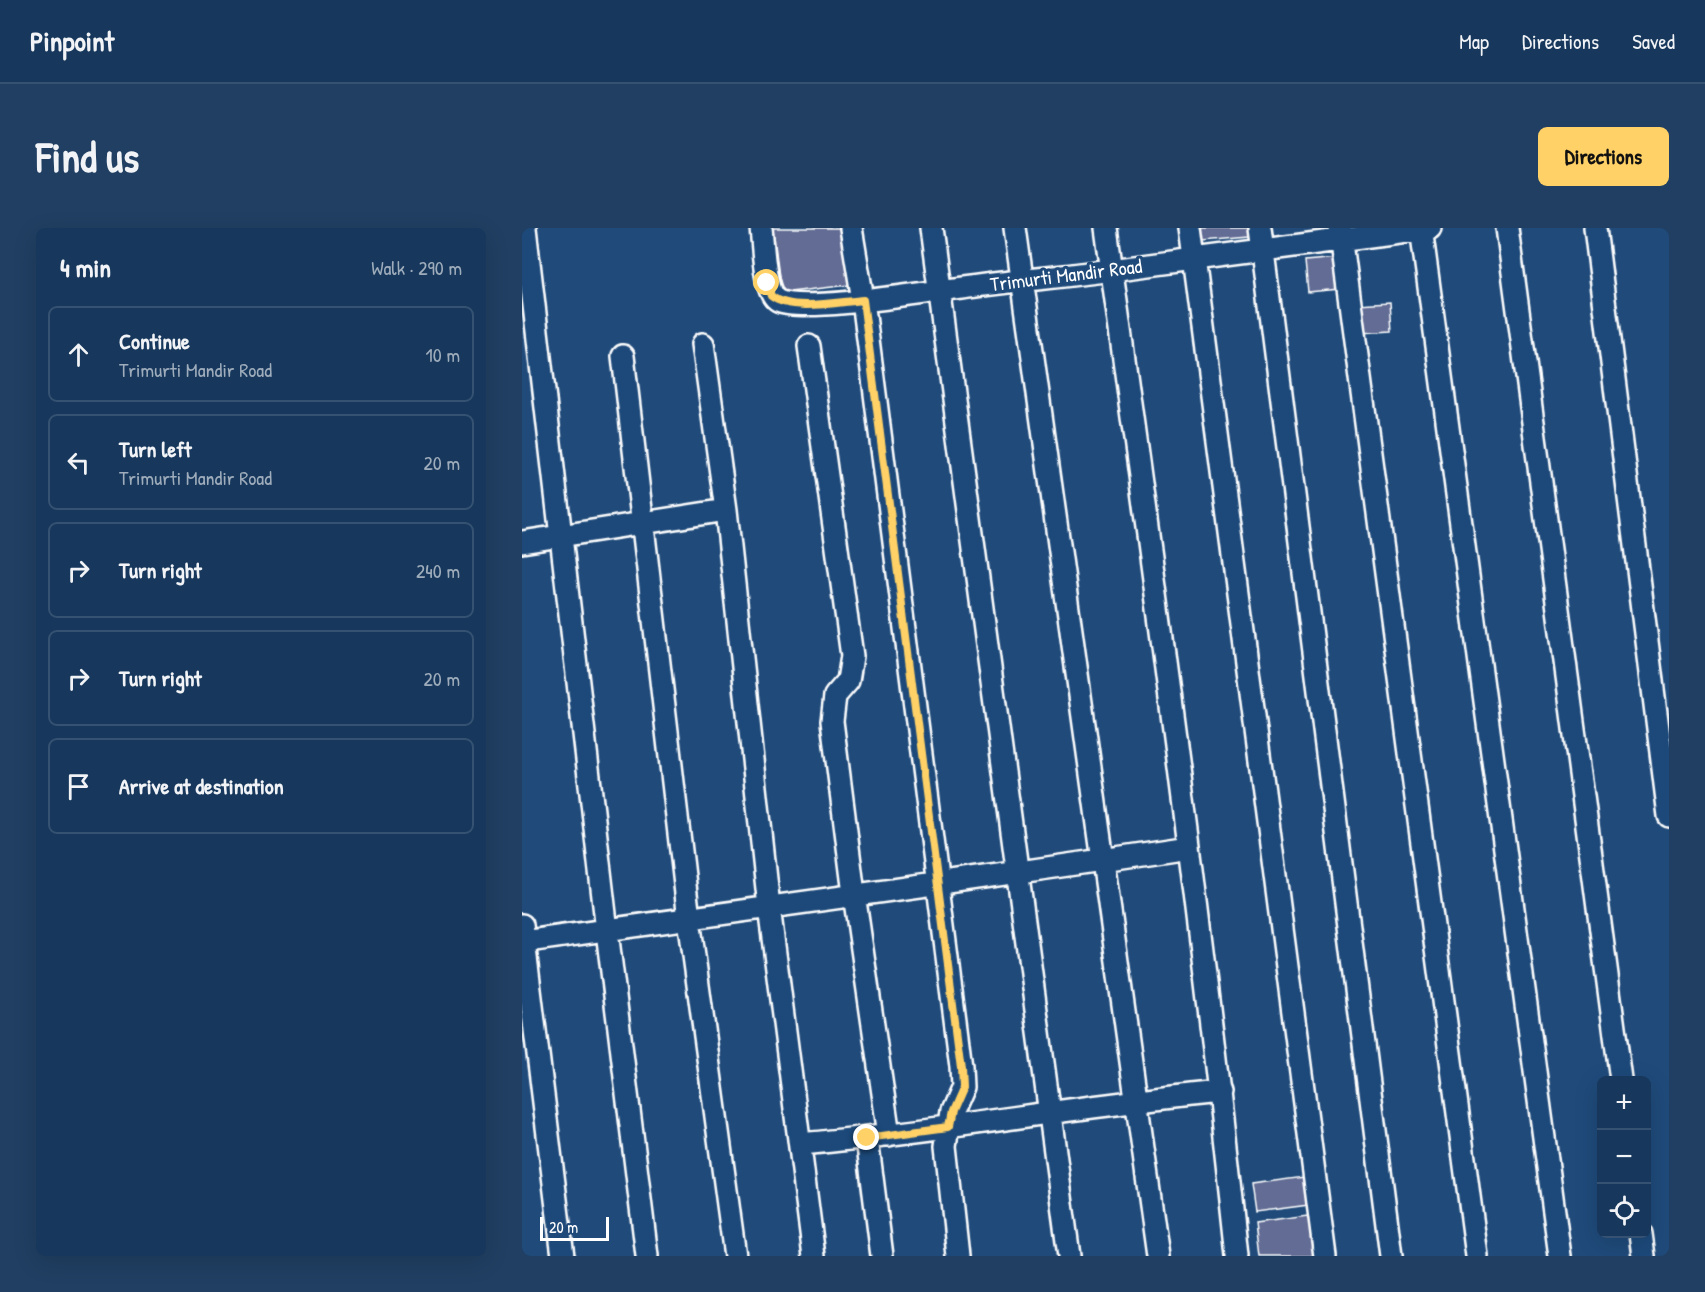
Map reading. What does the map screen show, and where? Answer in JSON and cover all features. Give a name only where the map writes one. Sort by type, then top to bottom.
[{"type":"street","points":[[525,228],[647,1256]]},
{"type":"street","name":"Trimurti Mandir Road","points":[[761,228],[767,283],[771,296],[786,303],[809,304],[863,300],[1112,270],[1263,249],[1341,234],[1424,228]]},
{"type":"street","points":[[851,228],[863,300],[961,1066],[962,1087],[951,1112],[946,1146],[958,1256]]},
{"type":"street","points":[[931,228],[1069,1256]]},
{"type":"street","points":[[1015,228],[1158,1256]]},
{"type":"street","points":[[1106,228],[1189,847],[1238,1256]]},
{"type":"street","points":[[1190,228],[1325,1256]]},
{"type":"street","points":[[1260,228],[1391,1256]]},
{"type":"street","points":[[1424,228],[1560,1256]]},
{"type":"street","points":[[1507,228],[1619,1076]]},
{"type":"street","points":[[1594,228],[1669,816]]},
{"type":"street","points":[[1341,234],[1477,1256]]},
{"type":"street","points":[[703,344],[726,510],[769,907],[814,1256]]},
{"type":"street","points":[[809,346],[852,656],[848,681],[835,696],[832,721],[854,894],[889,1135]]},
{"type":"street","points":[[624,356],[689,919],[735,1256]]},
{"type":"street","points":[[522,542],[726,510]]},
{"type":"street","points":[[563,1256],[523,936],[607,931],[1189,847]]},
{"type":"street","points":[[800,1144],[867,1138],[1050,1111],[1220,1092]]},
{"type":"street","points":[[867,1138],[882,1256]]},
{"type":"street","points":[[1642,1238],[1644,1256]]},
{"type":"building","points":[[773,228],[842,228],[849,285],[781,293]]},
{"type":"building","points":[[1201,228],[1249,228],[1249,237],[1203,241]]},
{"type":"building","points":[[1338,258],[1340,289],[1308,292],[1305,261]]},
{"type":"building","points":[[1390,302],[1392,331],[1359,333],[1357,304]]},
{"type":"building","points":[[1312,1176],[1316,1204],[1255,1212],[1251,1184]]},
{"type":"building","points":[[1315,1215],[1321,1256],[1259,1256],[1255,1223]]},
{"type":"route","points":[[767,283],[771,296],[786,303],[809,304],[863,300],[961,1066],[962,1087],[951,1112],[948,1127],[867,1138]]}]
